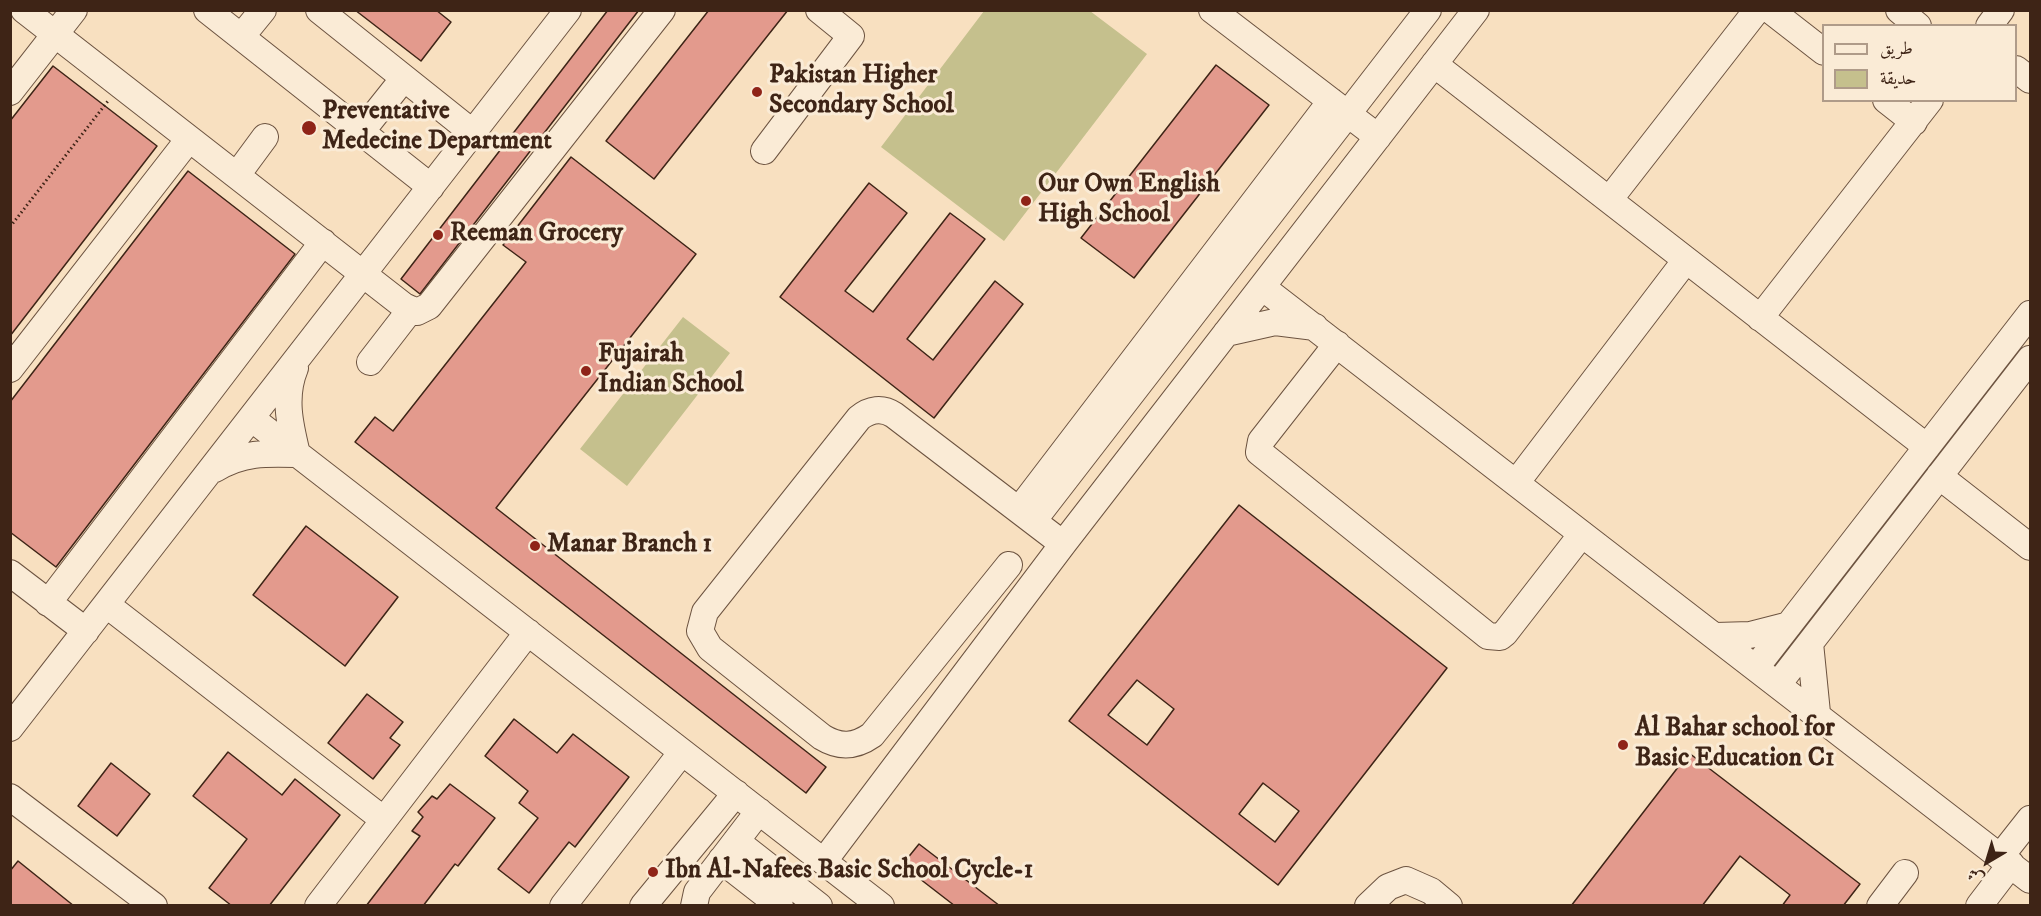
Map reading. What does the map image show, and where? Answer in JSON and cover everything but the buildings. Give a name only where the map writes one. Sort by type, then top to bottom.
[{"type":"street","points":[[24,10],[364,274],[417,312],[429,306],[662,10]]},
{"type":"street","points":[[10,92],[74,10]]},
{"type":"street","points":[[207,10],[431,187]]},
{"type":"street","points":[[241,37],[263,10]]},
{"type":"street","points":[[319,10],[473,133]]},
{"type":"street","points":[[10,728],[568,10]]},
{"type":"street","points":[[764,151],[851,36],[819,10]]},
{"type":"street","points":[[1212,10],[1378,137]]},
{"type":"street","points":[[824,861],[1063,544],[1476,10]]},
{"type":"street","points":[[1609,200],[1757,10]]},
{"type":"street","points":[[1770,10],[1822,50]]},
{"type":"street","points":[[1899,10],[1916,24]]},
{"type":"street","points":[[1990,24],[2001,10]]},
{"type":"street","points":[[1026,515],[1340,107],[1421,20],[1439,58],[1609,200],[1928,447]]},
{"type":"street","points":[[2017,70],[2031,80]]},
{"type":"street","points":[[361,132],[404,78]]},
{"type":"street","points":[[1889,102],[1914,122]]},
{"type":"street","points":[[1760,318],[1929,102]]},
{"type":"street","points":[[237,175],[265,136]]},
{"type":"street","points":[[10,369],[189,139]]},
{"type":"street","points":[[1298,241],[1286,267],[1290,293],[1315,327]]},
{"type":"street","points":[[48,603],[323,242]]},
{"type":"street","points":[[1515,483],[1686,260]]},
{"type":"street","points":[[1262,287],[2031,879]]},
{"type":"street","points":[[370,362],[411,309]]},
{"type":"street","points":[[1757,666],[2031,314]]},
{"type":"street","points":[[1226,333],[1275,322],[1315,327]]},
{"type":"street","points":[[1337,344],[1261,441],[1259,452],[1488,636],[1500,637],[1505,633],[1582,534]]},
{"type":"street","points":[[297,454],[289,423],[288,385],[301,354]]},
{"type":"street","points":[[1779,683],[2031,359]]},
{"type":"street","points":[[1133,376],[1171,405]]},
{"type":"street","points":[[1009,565],[872,735],[853,745],[842,745],[822,737],[705,644],[700,625],[705,612],[860,418],[871,411],[883,410],[894,415],[1063,544]]},
{"type":"street","points":[[251,418],[824,861],[876,904]]},
{"type":"street","points":[[210,472],[232,458],[259,453],[297,454]]},
{"type":"street","points":[[1940,476],[2031,547]]},
{"type":"street","points":[[10,573],[86,631]]},
{"type":"street","points":[[107,605],[384,820]]},
{"type":"street","points":[[1716,636],[1750,635],[1789,626]]},
{"type":"street","points":[[318,906],[528,632]]},
{"type":"street","points":[[1810,643],[1816,713]]},
{"type":"street","points":[[881,724],[909,749]]},
{"type":"street","points":[[563,906],[682,752]]},
{"type":"street","points":[[643,906],[736,793]]},
{"type":"street","points":[[10,797],[154,906]]},
{"type":"street","points":[[694,906],[697,892],[759,811]]},
{"type":"street","points":[[1979,906],[2031,819]]},
{"type":"street","points":[[729,851],[780,906]]},
{"type":"street","points":[[729,851],[819,906]]},
{"type":"street","points":[[1880,906],[1905,873]]},
{"type":"street","points":[[1368,906],[1388,887],[1406,880],[1431,891],[1449,906]]},
{"type":"path","points":[[10,227],[120,85]]},
{"type":"green space","points":[[984,11],[1090,11],[1147,54],[1004,241],[881,147]]},
{"type":"green space","points":[[683,317],[730,353],[627,486],[580,449]]},
{"type":"place","name":"Pakistan Higher Secondary School","points":[[757,92]]},
{"type":"place","name":"Preventative Medecine Department","points":[[309,128]]},
{"type":"place","name":"Our Own English High School","points":[[1026,201]]},
{"type":"place","name":"Reeman Grocery","points":[[438,235]]},
{"type":"place","name":"Fujairah Indian School","points":[[586,371]]},
{"type":"place","name":"Manar Branch 1","points":[[535,546]]},
{"type":"place","name":"Al Bahar school for Basic Education C1","points":[[1623,745]]},
{"type":"place","name":"Ibn Al-Nafees Basic School Cycle-1","points":[[653,872]]}]
